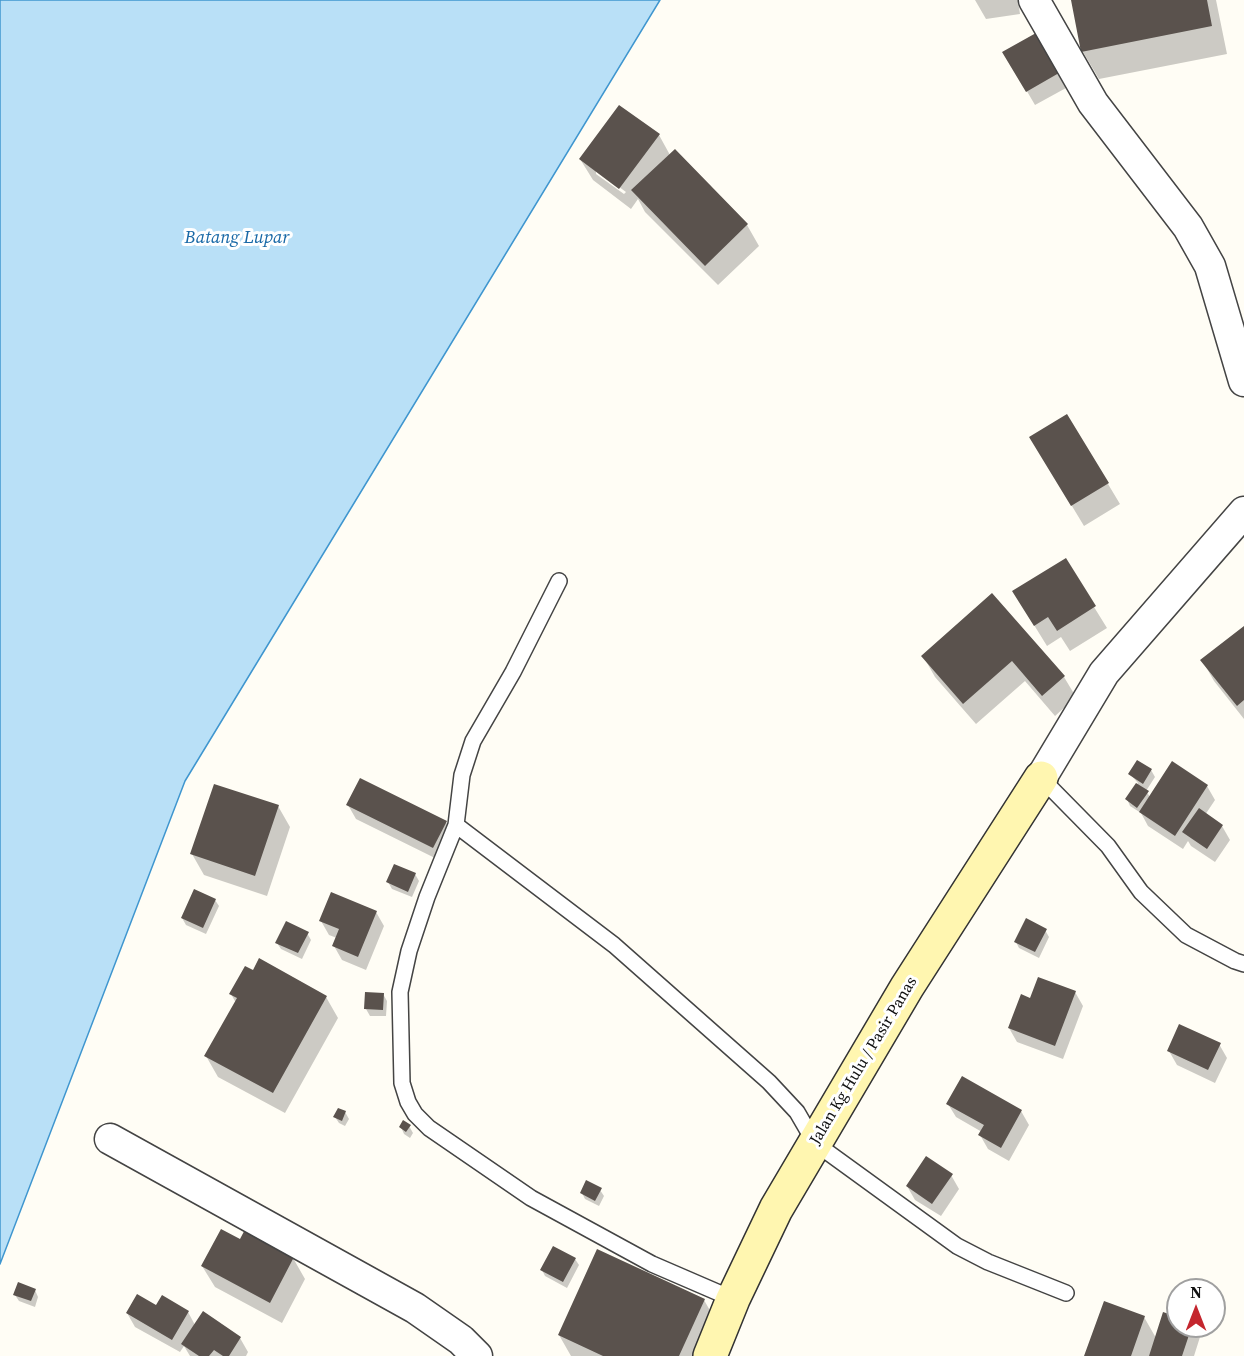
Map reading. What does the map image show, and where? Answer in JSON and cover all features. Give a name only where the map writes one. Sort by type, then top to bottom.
[{"type":"main road","name":"Jalan Kg Hulu / Pasir Panas","points":[[710,1356],[776,1209],[908,987],[1041,778]]},
{"type":"street","points":[[1034,0],[1093,103],[1188,227],[1210,266],[1244,381]]},
{"type":"street","points":[[1041,778],[1104,674],[1244,512]]},
{"type":"street","points":[[110,1139],[416,1308],[461,1340],[477,1356]]},
{"type":"lane","points":[[560,581],[513,672],[473,741],[462,775],[456,825],[427,897],[409,951],[400,992],[402,1083],[408,1102],[429,1128],[531,1198],[652,1264],[734,1299]]},
{"type":"lane","points":[[1041,778],[1108,846],[1141,892],[1186,935],[1244,964]]},
{"type":"lane","points":[[456,825],[614,945],[769,1082],[797,1113],[815,1143],[957,1246],[988,1262],[1066,1293]]},
{"type":"water","name":"Batang Lupar","points":[[0,0],[660,0],[185,781],[0,1264]]},
{"type":"building","points":[[1071,0],[1207,0],[1212,26],[1081,52]]},
{"type":"building","points":[[1036,33],[1059,73],[1026,92],[1002,52]]},
{"type":"building","points":[[619,105],[660,134],[619,189],[579,159]]},
{"type":"building","points":[[675,149],[748,224],[705,266],[631,190]]},
{"type":"building","points":[[1067,414],[1109,483],[1071,506],[1029,437]]},
{"type":"building","points":[[1066,558],[1096,606],[1057,631],[1048,617],[1034,626],[1012,591]]},
{"type":"building","points":[[992,593],[1065,676],[1042,696],[1012,661],[963,704],[921,656]]},
{"type":"building","points":[[1244,626],[1244,700],[1237,706],[1200,660]]},
{"type":"building","points":[[1137,760],[1152,769],[1143,784],[1128,774]]},
{"type":"building","points":[[1172,761],[1208,785],[1175,836],[1139,812]]},
{"type":"building","points":[[360,778],[447,821],[433,848],[346,805]]},
{"type":"building","points":[[1136,783],[1149,791],[1137,808],[1125,799]]},
{"type":"building","points":[[214,784],[279,805],[255,876],[190,854]]},
{"type":"building","points":[[1199,808],[1223,825],[1207,849],[1182,832]]},
{"type":"building","points":[[394,864],[416,873],[408,892],[386,882]]},
{"type":"building","points":[[194,889],[216,899],[203,928],[181,918]]},
{"type":"building","points":[[331,892],[377,911],[358,957],[332,946],[339,929],[319,921]]},
{"type":"building","points":[[1026,918],[1047,929],[1035,952],[1014,942]]},
{"type":"building","points":[[286,921],[309,932],[298,953],[275,943]]},
{"type":"building","points":[[259,958],[327,996],[273,1093],[204,1056],[237,998],[229,994],[245,966],[253,970]]},
{"type":"building","points":[[1038,977],[1076,991],[1055,1046],[1008,1028],[1021,994],[1030,998]]},
{"type":"building","points":[[365,992],[384,993],[383,1010],[364,1009]]},
{"type":"building","points":[[1179,1024],[1221,1043],[1208,1070],[1167,1051]]},
{"type":"building","points":[[962,1076],[1022,1110],[1001,1148],[978,1135],[984,1125],[946,1104]]},
{"type":"building","points":[[338,1108],[346,1111],[342,1121],[333,1117]]},
{"type":"building","points":[[403,1120],[411,1125],[406,1132],[399,1127]]},
{"type":"building","points":[[926,1156],[953,1174],[932,1204],[906,1186]]},
{"type":"building","points":[[586,1180],[602,1188],[595,1201],[580,1193]]},
{"type":"building","points":[[250,1220],[294,1257],[270,1303],[201,1266],[221,1229],[240,1239]]},
{"type":"building","points":[[553,1246],[576,1258],[563,1282],[540,1270]]},
{"type":"building","points":[[597,1249],[705,1299],[679,1356],[603,1356],[558,1335]]},
{"type":"building","points":[[18,1282],[36,1289],[31,1301],[13,1295]]},
{"type":"building","points":[[137,1294],[156,1305],[162,1295],[189,1311],[172,1340],[126,1313]]},
{"type":"building","points":[[1104,1301],[1145,1316],[1131,1356],[1084,1356]]},
{"type":"building","points":[[203,1311],[241,1337],[229,1356],[223,1356],[214,1350],[209,1356],[199,1356],[181,1344]]},
{"type":"building","points":[[1163,1312],[1166,1313],[1166,1338],[1188,1338],[1182,1356],[1149,1356]]}]
